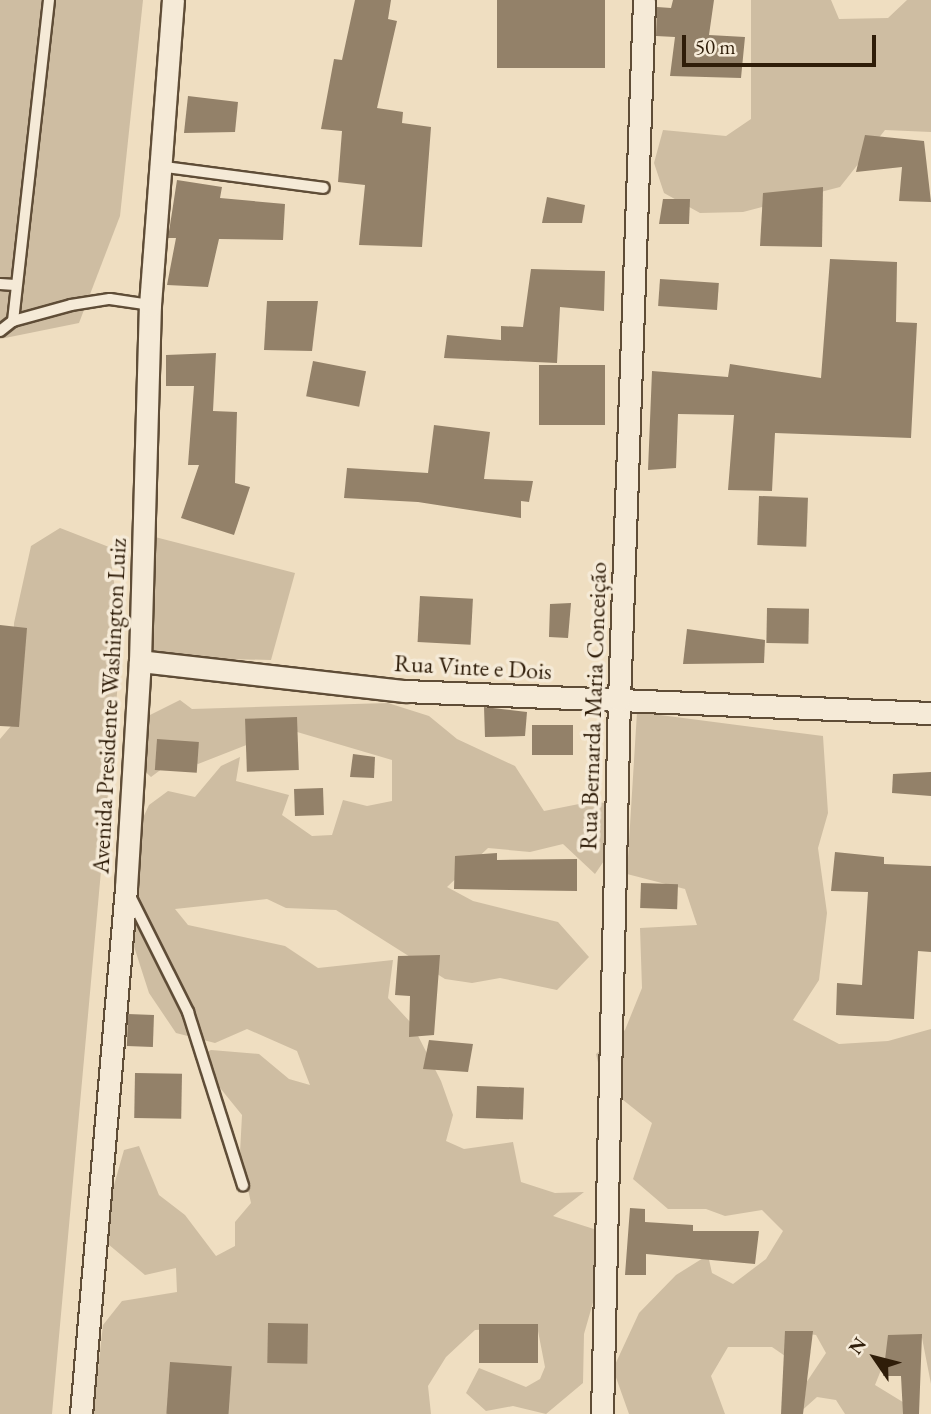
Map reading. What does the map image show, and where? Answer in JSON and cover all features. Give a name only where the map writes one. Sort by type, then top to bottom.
[{"type":"street","name":"Avenida Presidente Washington Luiz","points":[[81,1414],[126,888],[140,661],[150,304],[158,166],[173,0]]},
{"type":"street","name":"Rua Bernarda Maria Conceição","points":[[603,1414],[619,700],[644,0]]},
{"type":"street","name":"Rua Vinte e Dois","points":[[140,661],[405,691],[931,713]]},
{"type":"lane","points":[[13,321],[49,0]]},
{"type":"lane","points":[[158,166],[324,188]]},
{"type":"lane","points":[[0,284],[15,285]]},
{"type":"lane","points":[[0,331],[13,321],[110,299],[150,304]]},
{"type":"lane","points":[[126,888],[188,1012],[243,1185]]},
{"type":"shaded area","points":[[0,0],[143,0],[120,216],[79,323],[0,339]]},
{"type":"shaded area","points":[[751,0],[831,0],[839,19],[888,18],[907,0],[931,0],[931,132],[885,130],[840,187],[743,212],[700,213],[664,193],[654,163],[663,130],[726,136],[751,119]]},
{"type":"shaded area","points":[[60,528],[109,547],[122,638],[52,1414],[0,1414],[0,739],[11,726],[14,623],[31,546]]},
{"type":"shaded area","points":[[155,537],[295,573],[271,660],[145,657]]},
{"type":"shaded area","points":[[180,700],[192,709],[388,703],[429,716],[457,739],[515,766],[544,811],[594,801],[609,804],[608,855],[595,874],[563,844],[530,852],[488,848],[447,887],[473,901],[558,922],[589,957],[557,990],[500,978],[472,983],[445,979],[336,910],[286,908],[267,899],[175,909],[188,925],[285,946],[318,968],[393,960],[388,998],[412,1024],[441,1081],[453,1115],[446,1141],[464,1149],[513,1142],[521,1182],[555,1193],[584,1192],[553,1216],[597,1230],[596,1292],[584,1334],[583,1383],[546,1414],[513,1406],[486,1411],[466,1393],[479,1368],[526,1387],[540,1379],[545,1367],[538,1331],[509,1328],[475,1330],[446,1357],[428,1386],[431,1414],[93,1414],[103,1325],[122,1301],[177,1292],[176,1268],[145,1275],[108,1244],[108,1206],[124,1150],[139,1146],[159,1195],[185,1215],[216,1256],[235,1246],[235,1222],[251,1203],[240,1153],[242,1115],[195,1057],[211,1050],[259,1054],[289,1079],[310,1085],[297,1051],[247,1029],[215,1043],[176,1033],[149,993],[129,931],[142,820],[149,805],[168,791],[195,797],[221,766],[240,757],[236,781],[289,795],[282,815],[312,836],[332,835],[343,800],[367,806],[392,801],[392,760],[287,729],[198,764],[183,753],[151,777],[137,764],[144,718]]},
{"type":"shaded area","points":[[637,712],[823,736],[828,813],[818,848],[827,913],[819,980],[793,1020],[839,1044],[888,1041],[931,1029],[931,1384],[922,1338],[893,1340],[875,1385],[911,1407],[908,1414],[845,1414],[836,1400],[817,1397],[798,1414],[804,1386],[826,1353],[816,1335],[794,1332],[788,1358],[772,1347],[728,1347],[711,1376],[725,1414],[629,1414],[613,1369],[639,1313],[676,1275],[708,1255],[712,1273],[733,1284],[766,1259],[783,1231],[762,1210],[725,1216],[706,1209],[668,1209],[633,1179],[652,1123],[603,1084],[596,1054],[625,1030],[642,988],[640,928],[697,925],[685,889],[627,874]]},
{"type":"building","points":[[355,0],[391,0],[388,19],[397,21],[377,108],[403,112],[402,123],[431,127],[422,247],[359,245],[365,185],[338,182],[342,131],[321,129],[334,59],[342,60]]},
{"type":"building","points":[[497,0],[605,0],[605,68],[497,68]]},
{"type":"building","points":[[673,0],[714,0],[709,35],[745,37],[741,78],[670,76],[675,37],[656,36],[657,7],[671,8]]},
{"type":"building","points":[[188,96],[238,102],[235,132],[184,133]]},
{"type":"building","points":[[865,135],[924,141],[931,202],[899,201],[902,167],[856,172]]},
{"type":"building","points":[[177,180],[222,187],[220,198],[285,204],[283,240],[219,239],[208,287],[167,285],[176,238],[168,238]]},
{"type":"building","points":[[823,187],[822,247],[760,246],[763,193]]},
{"type":"building","points":[[547,197],[585,205],[582,223],[542,223]]},
{"type":"building","points":[[663,199],[690,199],[689,224],[659,224]]},
{"type":"building","points":[[830,259],[897,262],[896,322],[917,323],[911,438],[775,433],[772,491],[728,490],[734,415],[678,414],[676,468],[648,470],[652,371],[728,377],[730,364],[821,378]]},
{"type":"building","points":[[531,269],[605,271],[604,311],[560,307],[557,363],[444,358],[447,335],[501,340],[501,326],[523,327]]},
{"type":"building","points":[[660,279],[719,283],[717,310],[658,306]]},
{"type":"building","points":[[267,301],[318,301],[312,351],[264,350]]},
{"type":"building","points":[[216,353],[213,411],[237,412],[235,483],[250,487],[234,535],[181,518],[199,465],[188,465],[194,386],[166,386],[166,355]]},
{"type":"building","points":[[313,361],[366,371],[359,407],[306,396]]},
{"type":"building","points":[[539,365],[605,365],[605,425],[539,425]]},
{"type":"building","points":[[434,425],[490,432],[484,479],[533,481],[529,502],[521,501],[521,518],[418,502],[344,498],[347,468],[428,473]]},
{"type":"building","points":[[759,496],[808,498],[806,547],[757,545]]},
{"type":"building","points":[[420,596],[473,599],[471,645],[418,642]]},
{"type":"building","points":[[571,603],[568,638],[549,637],[550,604]]},
{"type":"building","points":[[767,608],[809,609],[808,644],[766,643]]},
{"type":"building","points":[[0,625],[27,628],[19,727],[0,726]]},
{"type":"building","points":[[687,629],[765,640],[764,663],[683,664]]},
{"type":"building","points":[[484,707],[527,712],[525,736],[485,737]]},
{"type":"building","points":[[297,717],[299,770],[247,772],[245,719]]},
{"type":"building","points":[[532,725],[573,725],[573,755],[532,755]]},
{"type":"building","points":[[157,739],[199,742],[197,773],[155,770]]},
{"type":"building","points":[[353,754],[375,757],[374,778],[350,777]]},
{"type":"building","points":[[931,772],[931,796],[892,793],[893,774]]},
{"type":"building","points":[[323,788],[324,815],[295,816],[294,789]]},
{"type":"building","points":[[835,852],[884,857],[884,864],[931,866],[931,952],[918,951],[914,1019],[836,1015],[837,983],[862,985],[868,892],[831,891]]},
{"type":"building","points":[[497,853],[497,860],[577,859],[577,891],[454,889],[455,856]]},
{"type":"building","points":[[641,883],[678,884],[677,909],[640,908]]},
{"type":"building","points":[[440,955],[434,1035],[409,1037],[410,996],[395,995],[398,956]]},
{"type":"building","points":[[128,1014],[154,1015],[153,1047],[127,1046]]},
{"type":"building","points":[[429,1040],[473,1044],[468,1072],[423,1069]]},
{"type":"building","points":[[135,1073],[182,1074],[181,1119],[134,1118]]},
{"type":"building","points":[[477,1086],[524,1088],[523,1120],[476,1118]]},
{"type":"building","points":[[630,1208],[645,1209],[645,1222],[693,1225],[693,1231],[759,1231],[755,1264],[646,1254],[646,1275],[625,1275]]},
{"type":"building","points":[[268,1323],[308,1324],[307,1364],[267,1363]]},
{"type":"building","points":[[479,1324],[538,1324],[538,1363],[479,1363]]},
{"type":"building","points":[[785,1331],[813,1331],[803,1414],[781,1414]]},
{"type":"building","points":[[922,1334],[919,1414],[903,1414],[901,1376],[883,1376],[888,1335]]},
{"type":"building","points":[[170,1362],[232,1366],[229,1414],[166,1414]]}]
